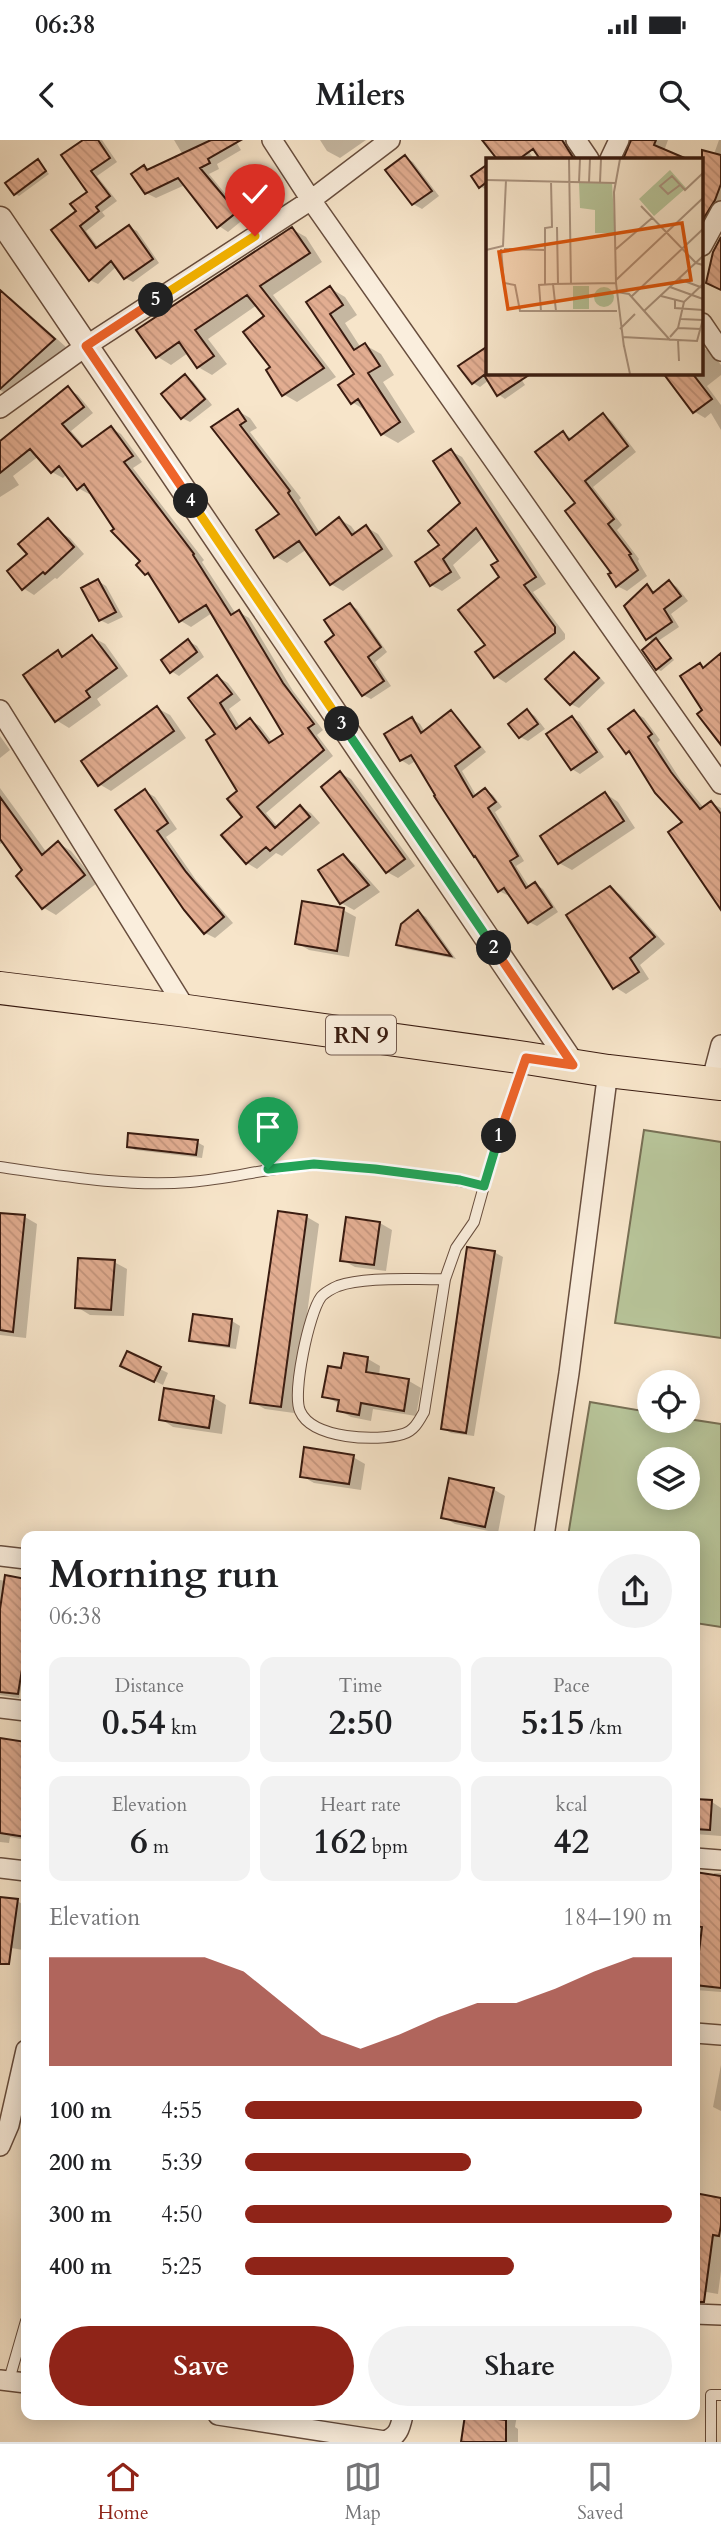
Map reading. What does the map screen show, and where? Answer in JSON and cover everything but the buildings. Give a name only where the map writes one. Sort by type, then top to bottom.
[{"type":"main road","name":"RN 9","points":[[0,988],[187,1011],[608,1071],[716,1083]]},
{"type":"street","points":[[272,140],[311,200],[721,784]]},
{"type":"street","points":[[0,408],[86,346],[311,200],[390,140]]},
{"type":"street","points":[[576,140],[588,158]]},
{"type":"street","points":[[610,158],[619,140]]},
{"type":"street","points":[[704,242],[721,211]]},
{"type":"street","points":[[0,219],[573,1065]]},
{"type":"street","points":[[704,326],[721,351]]},
{"type":"street","points":[[0,710],[187,1011]]},
{"type":"street","points":[[716,1083],[721,1045]]},
{"type":"street","points":[[545,1531],[569,1373],[608,1071]]},
{"type":"street","points":[[0,1556],[21,1558]]},
{"type":"street","points":[[0,1707],[21,1710]]},
{"type":"street","points":[[700,1858],[721,1860]]},
{"type":"street","points":[[0,1868],[21,1870]]},
{"type":"street","points":[[700,2033],[721,2035]]},
{"type":"street","points":[[0,2146],[9,2125],[21,2072]]},
{"type":"street","points":[[700,2314],[721,2315]]},
{"type":"street","points":[[250,2420],[384,2441],[393,2438],[400,2430],[402,2420]]},
{"type":"lane","points":[[444,1279],[357,1281],[337,1286],[322,1295],[313,1311],[296,1388],[300,1412],[314,1427],[363,1438],[405,1434],[416,1426],[424,1412],[444,1279],[456,1248],[474,1222],[526,1058]]},
{"type":"lane","points":[[0,1167],[129,1183],[189,1182],[314,1164],[460,1180],[484,1186]]},
{"type":"lane","points":[[12,2381],[21,2343]]},
{"type":"lane","points":[[710,2442],[711,2395],[721,2395]]},
{"type":"green space","points":[[644,1130],[721,1142],[721,1338],[615,1323]]},
{"type":"green space","points":[[590,1402],[637,1410],[637,1433],[700,1433],[700,1421],[721,1424],[721,1627],[700,1624],[700,1531],[569,1531]]},
{"type":"route","points":[[255,236],[86,346],[573,1065],[526,1058],[484,1186],[460,1180],[375,1169],[314,1164],[268,1169]]}]
